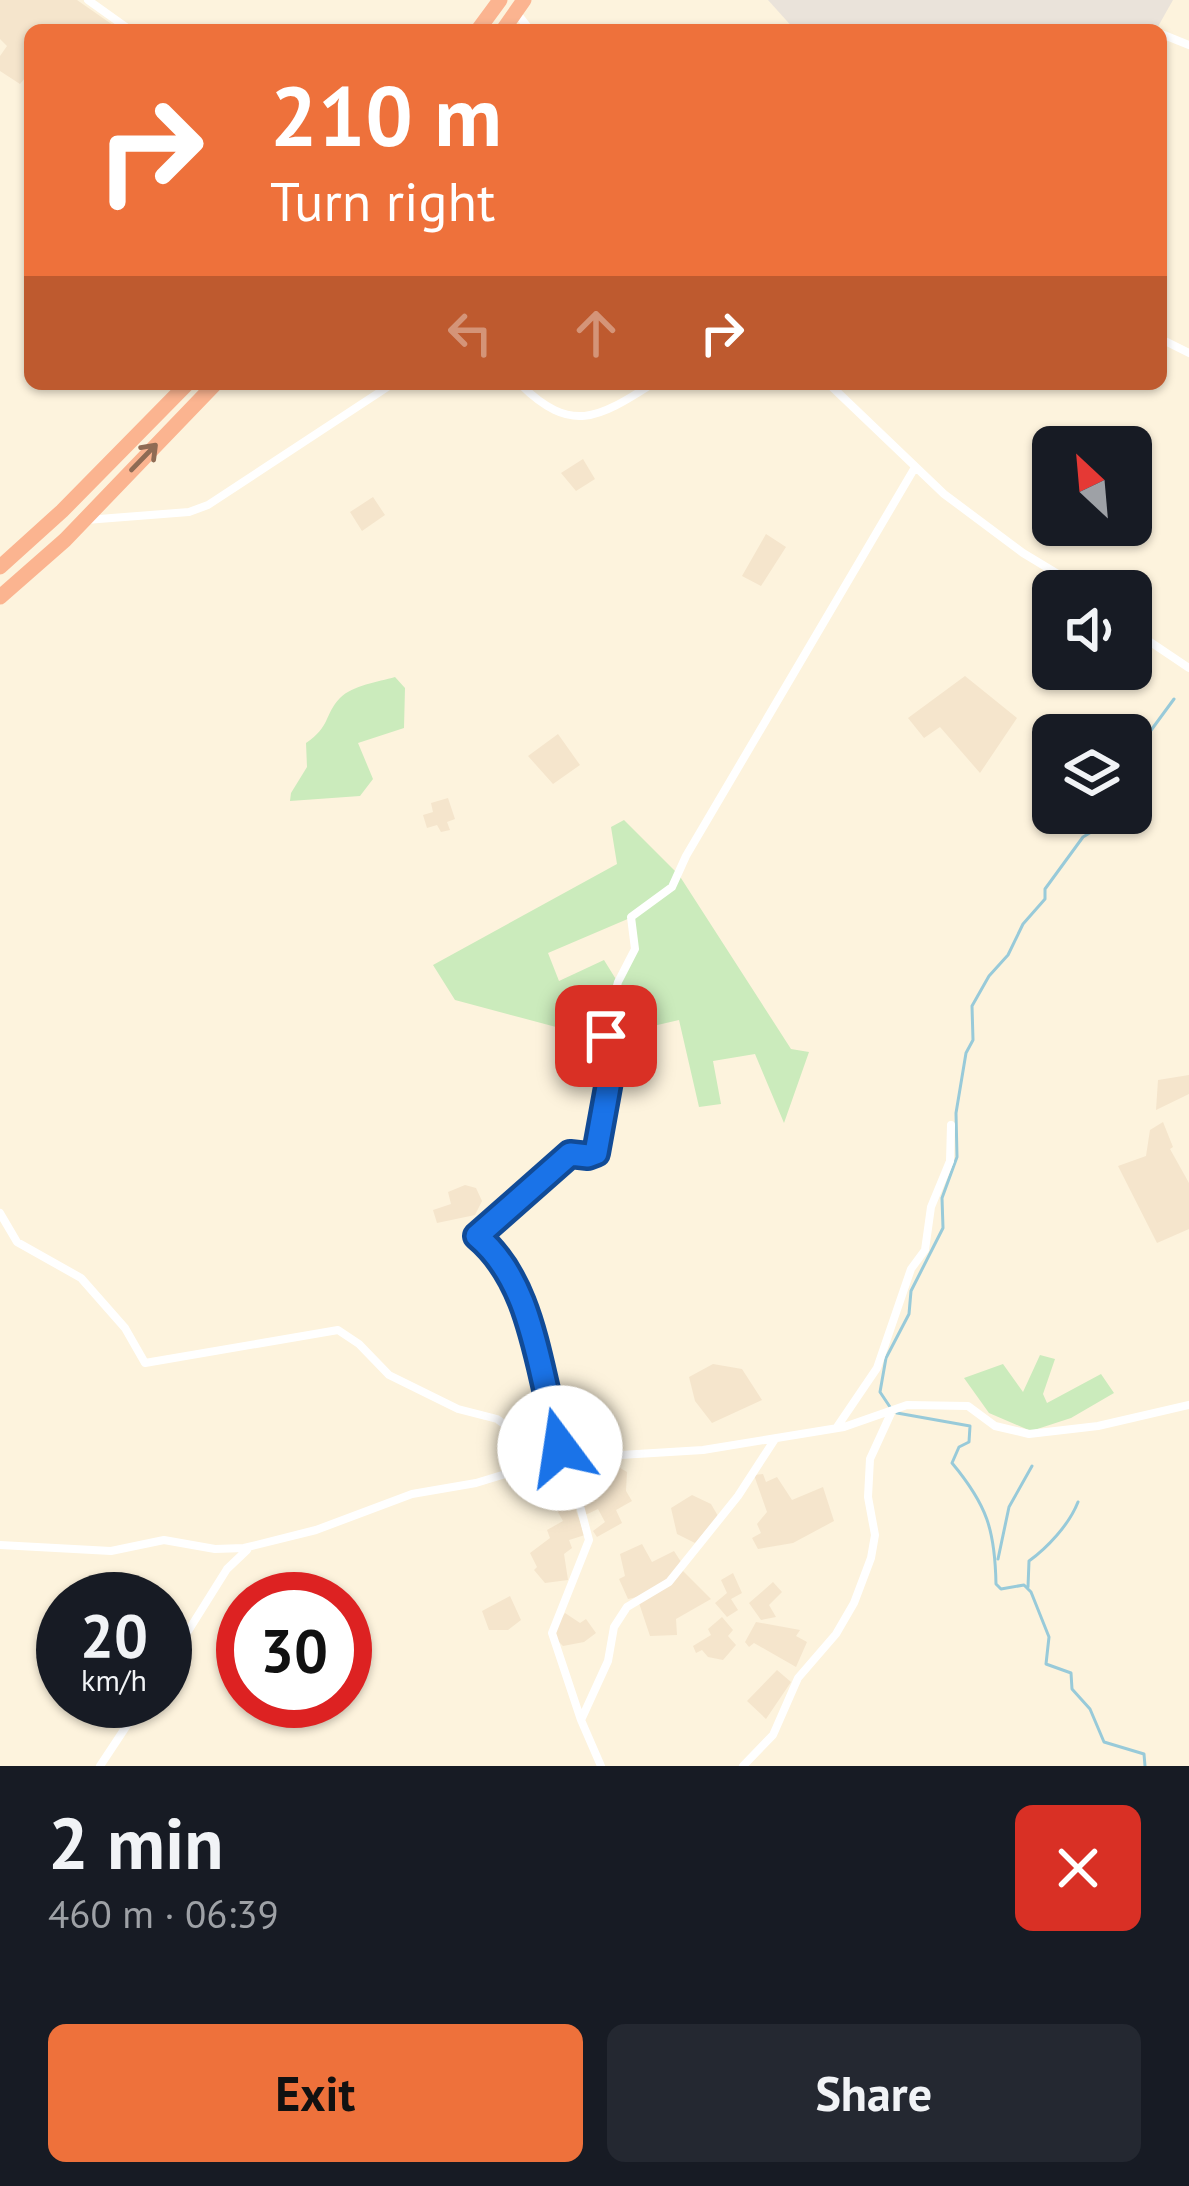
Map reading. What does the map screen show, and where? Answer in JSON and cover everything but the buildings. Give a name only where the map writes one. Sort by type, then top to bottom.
[{"type":"highway","points":[[485,24],[511,3]]},
{"type":"highway","points":[[0,567],[181,390]]},
{"type":"highway","points":[[0,597],[84,520],[209,390]]},
{"type":"street","points":[[88,0],[122,24]]},
{"type":"street","points":[[84,520],[189,512],[208,505],[383,390]]},
{"type":"street","points":[[527,390],[552,412],[567,416],[616,406],[642,390]]},
{"type":"street","points":[[835,390],[914,469],[1051,570]]},
{"type":"street","points":[[548,1455],[561,1445],[538,1348],[509,1275],[493,1248],[477,1236],[570,1154],[596,1153],[610,1076],[609,1015],[618,982],[635,950],[631,917],[672,887],[914,469]]},
{"type":"street","points":[[1152,643],[1189,668]]},
{"type":"street","points":[[836,1428],[877,1368],[911,1269],[926,1250],[931,1207],[950,1161],[951,1125]]},
{"type":"street","points":[[0,1213],[17,1242],[81,1278],[125,1328],[145,1363],[338,1330],[389,1375],[458,1409],[497,1418],[562,1464],[575,1486],[589,1540],[552,1633],[601,1766]]},
{"type":"street","points":[[0,1545],[111,1551],[164,1540],[215,1549],[253,1546],[316,1530],[412,1494],[476,1483],[532,1466],[704,1450],[836,1428],[907,1405],[968,1406],[995,1426],[1029,1434],[1113,1423],[1189,1405]]},
{"type":"street","points":[[743,1766],[773,1735],[798,1678],[836,1634],[854,1603],[871,1558],[874,1535],[868,1497],[870,1459],[892,1410]]},
{"type":"street","points":[[581,1720],[608,1661],[614,1627],[627,1607],[669,1582],[738,1496],[776,1438]]},
{"type":"street","points":[[192,1625],[227,1569],[253,1546]]},
{"type":"street","points":[[100,1766],[125,1728]]},
{"type":"shaded area","points":[[0,0],[77,0],[111,24],[24,24],[24,79],[20,84],[0,71],[0,56],[7,46],[0,39]]},
{"type":"shaded area","points":[[768,0],[1173,0],[1159,24],[790,24]]},
{"type":"shaded area","points":[[583,459],[595,479],[576,491],[561,473]]},
{"type":"shaded area","points":[[373,497],[385,515],[362,531],[350,512]]},
{"type":"shaded area","points":[[766,534],[786,547],[761,586],[742,576]]},
{"type":"shaded area","points":[[965,676],[1017,718],[980,773],[940,727],[924,738],[908,718]]},
{"type":"shaded area","points":[[558,734],[580,765],[553,784],[528,756]]},
{"type":"shaded area","points":[[448,798],[455,819],[447,822],[450,830],[441,832],[437,825],[427,828],[423,815],[433,812],[431,803]]},
{"type":"shaded area","points":[[1189,1075],[1189,1094],[1156,1110],[1158,1080]]},
{"type":"shaded area","points":[[1163,1122],[1170,1149],[1189,1183],[1189,1229],[1157,1243],[1118,1166],[1146,1156],[1150,1130]]},
{"type":"shaded area","points":[[465,1185],[476,1188],[482,1201],[475,1215],[437,1223],[433,1210],[451,1204],[448,1192]]},
{"type":"shaded area","points":[[713,1364],[742,1369],[762,1400],[712,1423],[695,1401],[689,1377]]},
{"type":"shaded area","points":[[615,1465],[627,1472],[626,1491],[632,1501],[616,1510],[622,1523],[597,1537],[593,1531],[605,1522],[598,1509],[585,1515],[578,1483],[593,1480],[595,1469]]},
{"type":"shaded area","points":[[763,1474],[766,1482],[777,1477],[792,1500],[823,1487],[834,1521],[793,1543],[758,1549],[752,1538],[761,1533],[757,1524],[767,1512],[754,1475]]},
{"type":"shaded area","points":[[692,1495],[711,1504],[718,1516],[695,1543],[677,1534],[671,1508]]},
{"type":"shaded area","points":[[571,1497],[585,1535],[569,1540],[572,1548],[564,1554],[568,1580],[545,1583],[534,1570],[537,1567],[530,1553],[550,1538],[547,1530],[563,1521],[554,1505]]},
{"type":"shaded area","points":[[642,1544],[652,1562],[674,1551],[681,1569],[711,1599],[676,1619],[677,1635],[650,1636],[637,1597],[628,1599],[619,1579],[625,1576],[620,1554]]},
{"type":"shaded area","points":[[733,1573],[742,1593],[731,1599],[738,1610],[727,1617],[715,1603],[727,1593],[721,1580]]},
{"type":"shaded area","points":[[773,1582],[782,1592],[769,1605],[776,1617],[761,1620],[749,1603]]},
{"type":"shaded area","points":[[510,1596],[521,1620],[508,1630],[489,1630],[482,1611]]},
{"type":"shaded area","points":[[565,1613],[580,1623],[586,1619],[596,1633],[584,1642],[563,1646],[554,1637],[554,1629]]},
{"type":"shaded area","points":[[722,1617],[733,1630],[728,1636],[736,1645],[723,1660],[708,1657],[702,1650],[696,1653],[693,1646],[711,1635],[708,1629]]},
{"type":"shaded area","points":[[756,1622],[800,1630],[796,1636],[807,1642],[796,1667],[754,1643],[749,1647],[745,1642]]},
{"type":"shaded area","points":[[777,1670],[791,1682],[766,1719],[747,1701]]},
{"type":"green space","points":[[395,677],[405,688],[404,728],[358,743],[373,779],[360,796],[290,801],[307,767],[306,743],[320,731],[340,698]]},
{"type":"green space","points":[[624,820],[679,875],[791,1049],[809,1052],[784,1123],[755,1054],[713,1061],[721,1104],[699,1107],[679,1020],[580,1043],[556,1027],[455,1000],[433,965],[617,864],[611,827]],"holes":[[[630,918],[634,956],[617,981],[604,960],[559,981],[548,953]]]},
{"type":"green space","points":[[1040,1355],[1055,1359],[1043,1394],[1047,1403],[1101,1374],[1114,1393],[1071,1418],[1031,1431],[989,1413],[964,1378],[1003,1364],[1023,1392]]},
{"type":"waterway","points":[[1152,729],[1174,699]]},
{"type":"waterway","points":[[890,1407],[880,1392],[886,1358],[909,1314],[911,1291],[943,1228],[942,1198],[957,1157],[956,1113],[966,1053],[973,1040],[972,1006],[1008,955],[1023,924],[1045,899],[1045,889],[1088,834]]},
{"type":"waterway","points":[[897,1413],[970,1426],[969,1442],[959,1447],[952,1463],[987,1519],[996,1584],[1001,1589],[1024,1585],[1031,1592],[1049,1637],[1046,1664],[1071,1673],[1072,1689],[1090,1709],[1104,1742],[1144,1754],[1145,1766]]},
{"type":"waterway","points":[[998,1559],[1009,1507],[1032,1466]]},
{"type":"waterway","points":[[1028,1587],[1029,1561],[1057,1535],[1078,1502]]},
{"type":"route","points":[[560,1448],[538,1348],[522,1305],[493,1248],[477,1236],[570,1154],[596,1153],[610,1076],[606,1036]]}]
